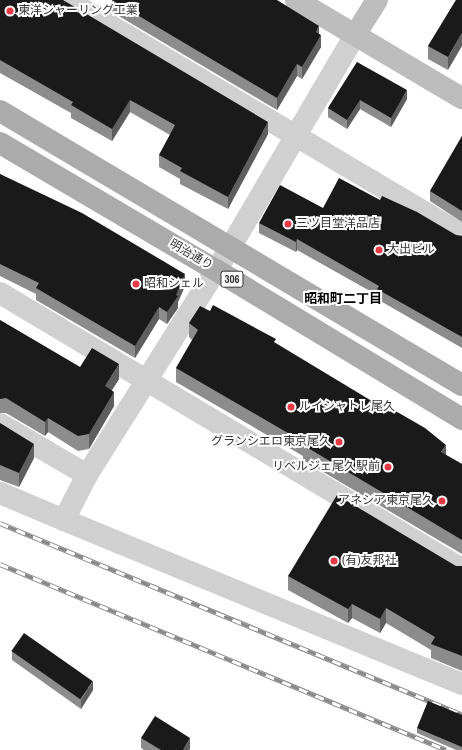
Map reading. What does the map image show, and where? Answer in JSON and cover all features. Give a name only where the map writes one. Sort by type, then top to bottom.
[{"type":"main road","name":"306","points":[[0,111],[462,385]]},
{"type":"main road","name":"明治通り","points":[[0,144],[216,270],[462,419]]},
{"type":"street","points":[[66,0],[296,135],[462,235]]},
{"type":"street","points":[[296,0],[462,98]]},
{"type":"street","points":[[64,520],[88,475],[230,248],[377,0]]},
{"type":"street","points":[[0,293],[462,569]]},
{"type":"street","points":[[0,424],[88,475]]},
{"type":"street","points":[[0,493],[462,684]]},
{"type":"building","points":[[0,0],[63,0],[268,122],[228,197],[180,171],[182,168],[159,155],[175,125],[130,100],[112,129],[71,105],[73,102],[0,60]]},
{"type":"building","points":[[112,0],[277,0],[319,26],[316,32],[321,35],[302,67],[297,64],[277,98]]},
{"type":"building","points":[[456,0],[462,0],[462,33],[448,57],[428,46]]},
{"type":"building","points":[[357,62],[407,90],[391,118],[360,100],[347,120],[328,108]]},
{"type":"building","points":[[462,136],[462,211],[430,191]]},
{"type":"building","points":[[0,174],[82,213],[185,274],[176,295],[178,296],[167,312],[159,307],[135,346],[36,288],[39,283],[0,264]]},
{"type":"building","points":[[339,178],[380,200],[382,196],[417,212],[456,235],[462,236],[462,337],[377,289],[379,286],[297,239],[296,242],[259,223],[280,185],[323,208]]},
{"type":"building","points":[[213,305],[276,339],[274,342],[390,412],[392,409],[425,428],[446,445],[441,452],[462,464],[462,540],[303,445],[305,443],[176,368],[198,330],[189,323],[200,306],[210,311]]},
{"type":"building","points":[[0,320],[80,367],[92,348],[119,364],[105,386],[114,392],[89,434],[78,436],[48,418],[45,422],[6,398],[0,399]]},
{"type":"building","points":[[0,423],[34,444],[19,473],[0,465]]},
{"type":"building","points":[[337,495],[456,566],[462,566],[462,656],[431,644],[435,637],[386,608],[380,619],[352,604],[348,609],[288,576]]},
{"type":"building","points":[[24,633],[93,681],[80,699],[11,651]]},
{"type":"building","points":[[428,701],[462,715],[462,747],[417,728]]},
{"type":"building","points":[[155,716],[190,738],[183,750],[161,750],[141,738]]},
{"type":"railway","points":[[0,523],[462,714]]},
{"type":"railway","points":[[0,564],[446,750]]},
{"type":"place","name":"東洋シャーリング工業","points":[[10,11]]},
{"type":"place","name":"三ツ目堂洋品店","points":[[288,224]]},
{"type":"place","name":"大出ビル","points":[[379,250]]},
{"type":"place","name":"昭和シェル","points":[[136,284]]},
{"type":"place","name":"ルイシャトレ尾久","points":[[291,407]]},
{"type":"place","name":"グランシエロ東京尾久","points":[[339,442]]},
{"type":"place","name":"リベルジェ尾久駅前","points":[[388,467]]},
{"type":"place","name":"アネシア東京尾久","points":[[442,501]]},
{"type":"place","name":"(有)友邦社","points":[[334,561]]},
{"type":"district","name":"昭和町二丁目","points":[[343,299]]}]
